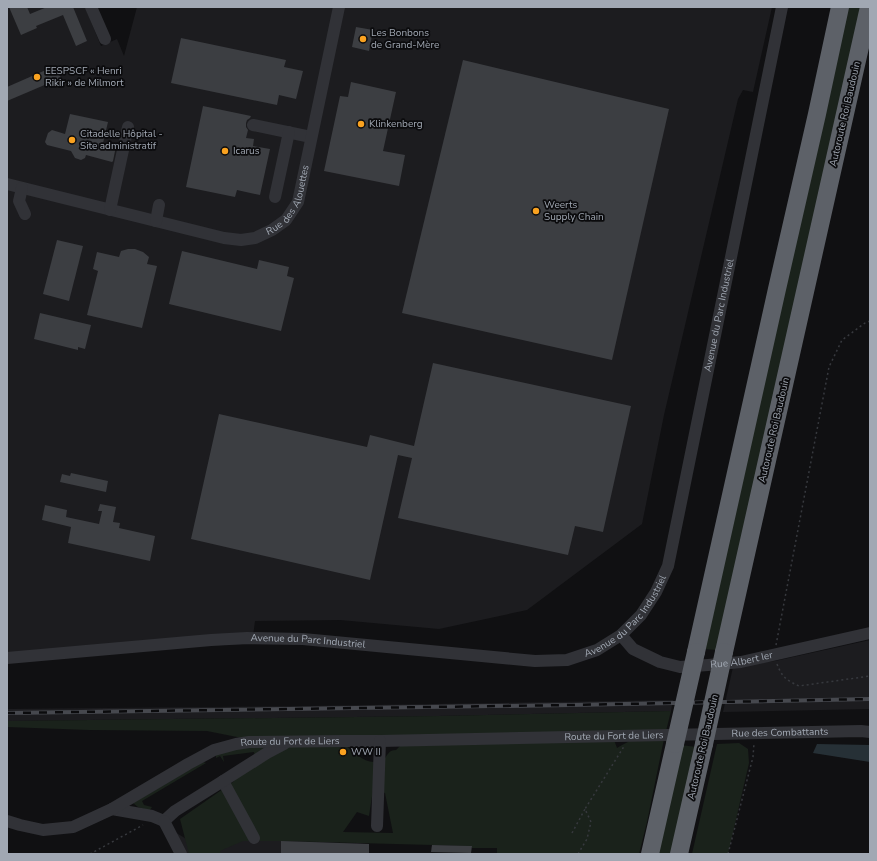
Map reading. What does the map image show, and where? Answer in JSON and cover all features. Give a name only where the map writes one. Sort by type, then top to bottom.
[{"type":"highway","points":[[832,7],[835,29]]},
{"type":"highway","points":[[650,854],[840,7]]},
{"type":"highway","name":"Autoroute Roi Baudouin","points":[[679,854],[697,739],[724,652],[869,7]]},
{"type":"highway","points":[[861,44],[870,26]]},
{"type":"street","points":[[91,7],[105,39]]},
{"type":"street","name":"Rue des Alouettes","points":[[7,184],[224,238],[241,240],[255,238],[272,230],[286,220],[298,202],[339,7]]},
{"type":"street","name":"Avenue du Parc Industriel","points":[[7,658],[247,638],[303,640],[535,661],[567,660],[597,650],[621,635],[641,615],[656,592],[668,566],[782,7]]},
{"type":"street","points":[[253,125],[311,137]]},
{"type":"street","points":[[110,210],[128,127]]},
{"type":"street","points":[[274,197],[288,132]]},
{"type":"street","points":[[22,188],[19,201],[25,214]]},
{"type":"street","points":[[156,221],[159,205]]},
{"type":"street","name":"Rue Albert Ier","points":[[621,635],[633,649],[660,662],[680,666],[708,666],[741,662],[870,633]]},
{"type":"street","name":"Rue des Combattants","points":[[697,739],[754,733],[870,732]]},
{"type":"street","name":"Route du Fort de Liers","points":[[7,821],[43,830],[73,827],[112,809],[214,750],[236,744],[261,742],[624,736],[697,739]]},
{"type":"street","points":[[377,826],[380,741]]},
{"type":"street","points":[[164,821],[175,811],[267,753],[284,744],[284,742]]},
{"type":"street","points":[[223,781],[254,838]]},
{"type":"street","points":[[112,809],[152,816],[164,821],[181,854]]},
{"type":"path","points":[[870,321],[842,340],[829,367],[774,655],[780,671],[788,681],[799,686],[870,676]]},
{"type":"path","points":[[728,854],[753,757],[754,733]]},
{"type":"path","points":[[572,832],[623,748],[624,736]]},
{"type":"path","points":[[578,854],[587,839],[591,822],[585,809]]},
{"type":"path","points":[[90,854],[148,822]]},
{"type":"shaded area","points":[[7,7],[85,7],[101,46],[117,39],[124,56],[137,7],[772,7],[753,92],[743,90],[738,99],[664,415],[642,524],[527,610],[439,629],[340,620],[255,621],[252,644],[197,646],[7,663]]},
{"type":"shaded area","points":[[848,7],[863,7],[719,650],[702,649]]},
{"type":"shaded area","points":[[870,640],[870,709],[723,712],[733,667],[775,661]]},
{"type":"shaded area","points":[[673,700],[671,711],[439,716],[7,721],[7,709]]},
{"type":"shaded area","points":[[671,711],[666,731],[247,739],[207,731],[89,730],[7,727],[7,721],[439,716]]},
{"type":"shaded area","points":[[664,739],[639,854],[497,854],[497,848],[472,848],[471,846],[243,841],[220,851],[221,854],[189,854],[180,819],[233,782],[239,775],[289,747],[345,745],[363,759],[371,762],[378,762],[384,760],[390,752],[396,750],[401,745],[614,740],[617,748],[632,740]],"holes":[[[374,783],[381,792],[385,793],[393,833],[343,832],[357,812],[369,816]]]},
{"type":"shaded area","points":[[739,743],[748,749],[749,763],[728,854],[692,854],[717,744]]},
{"type":"shaded area","points":[[817,744],[870,745],[870,762],[813,753]]},
{"type":"shaded area","points":[[268,745],[255,758],[254,752],[223,756],[224,762],[220,756],[216,758],[216,753],[219,751]]},
{"type":"shaded area","points":[[680,745],[697,747],[673,854],[656,854]]},
{"type":"shaded area","points":[[203,762],[206,763],[142,801],[144,805],[152,807],[149,811],[138,807],[133,803]]},
{"type":"shaded area","points":[[173,831],[205,850],[233,838],[244,841],[369,844],[369,854],[176,854]]},
{"type":"building","points":[[9,7],[27,7],[30,14],[47,7],[73,7],[87,41],[76,46],[63,15],[36,26],[37,28],[21,35]]},
{"type":"building","name":"Les Bonbons de Grand-Mère","points":[[356,27],[373,30],[369,51],[352,47]]},
{"type":"building","points":[[181,38],[286,60],[284,67],[303,71],[296,99],[279,95],[277,105],[171,83]]},
{"type":"building","name":"Weerts Supply Chain","points":[[463,60],[669,109],[612,360],[402,313]]},
{"type":"building","points":[[55,66],[61,78],[7,101],[7,87]]},
{"type":"building","name":"Klinkenberg","points":[[351,82],[396,92],[383,151],[405,155],[399,186],[324,171],[340,96],[348,97]]},
{"type":"building","name":"Icarus","points":[[203,106],[251,116],[246,123],[248,130],[246,138],[254,139],[253,146],[270,149],[260,195],[237,190],[235,197],[186,187]]},
{"type":"building","name":"Citadelle Hôpital - Site administratif","points":[[70,114],[108,122],[103,143],[116,146],[112,162],[86,155],[85,158],[81,160],[75,158],[71,151],[47,145],[45,142],[48,133],[52,130],[65,134]]},
{"type":"building","points":[[57,240],[83,246],[69,301],[43,294]]},
{"type":"building","points":[[135,249],[143,252],[149,257],[147,264],[157,266],[142,328],[87,315],[98,271],[93,269],[97,252],[119,257],[121,251]]},
{"type":"building","points":[[182,251],[257,269],[259,260],[289,267],[287,276],[294,278],[281,331],[169,304]]},
{"type":"building","points":[[40,313],[91,325],[85,349],[78,347],[78,350],[34,339]]},
{"type":"building","points":[[433,363],[631,406],[603,532],[575,526],[568,555],[398,518],[412,458],[398,455],[370,580],[191,539],[219,414],[367,447],[370,435],[414,446]]},
{"type":"building","points":[[71,473],[108,481],[106,492],[60,482],[62,474],[70,476]]},
{"type":"building","points":[[100,504],[116,507],[113,522],[120,523],[119,528],[155,536],[150,561],[68,543],[71,527],[42,520],[45,505],[67,510],[66,517],[99,524],[102,511],[98,511]]},
{"type":"building","points":[[281,841],[369,844],[369,854],[281,854]]},
{"type":"building","points":[[432,845],[472,846],[471,853],[431,852]]},
{"type":"railway","points":[[7,713],[870,699]]},
{"type":"place","name":"Les Bonbons de Grand-Mère","points":[[363,39]]},
{"type":"place","name":"EESPSCF « Henri Rikir » de Milmort","points":[[37,77]]},
{"type":"place","name":"Klinkenberg","points":[[361,124]]},
{"type":"place","name":"Citadelle Hôpital - Site administratif","points":[[72,140]]},
{"type":"place","name":"Icarus","points":[[225,151]]},
{"type":"place","name":"Weerts Supply Chain","points":[[536,211]]},
{"type":"place","name":"WW II","points":[[343,752]]}]
